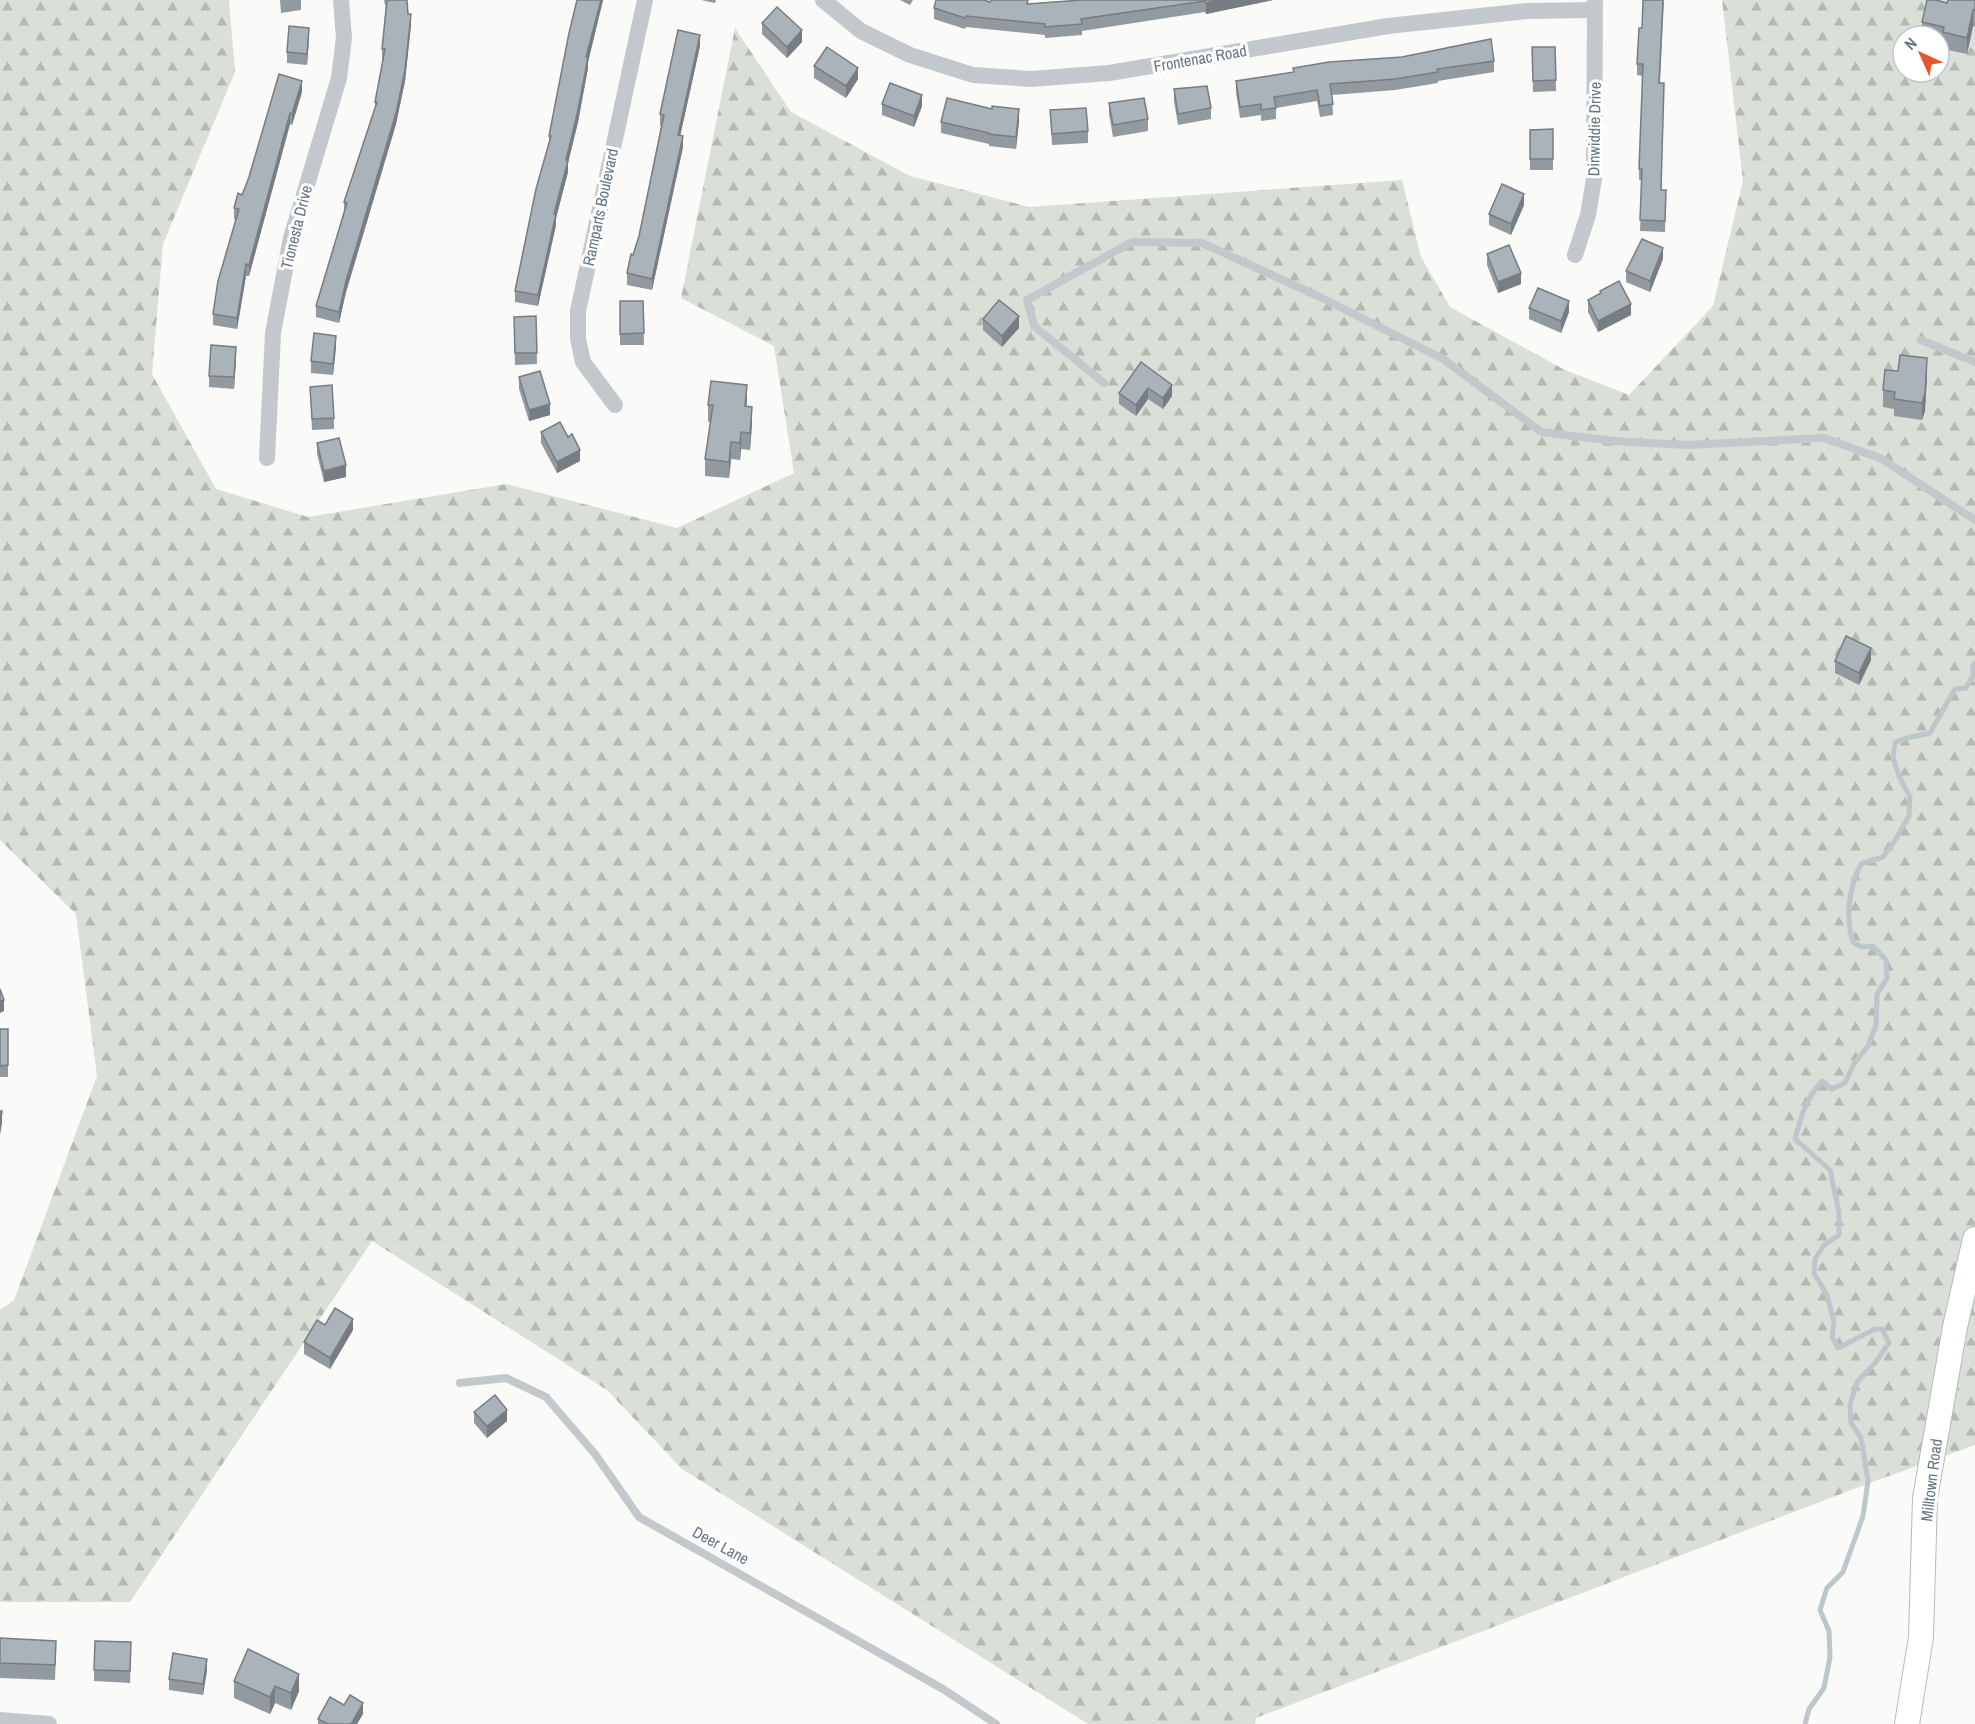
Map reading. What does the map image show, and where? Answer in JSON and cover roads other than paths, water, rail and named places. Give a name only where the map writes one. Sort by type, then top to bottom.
[{"type":"street","name":"Tionesta Drive","points":[[267,458],[273,333],[291,238],[339,78],[344,38],[341,0]]},
{"type":"street","name":"Ramparts Boulevard","points":[[615,405],[584,362],[578,339],[578,311],[645,0]]},
{"type":"street","name":"Frontenac Road","points":[[823,0],[861,31],[910,56],[973,75],[1031,80],[1109,73],[1388,26],[1595,5]]},
{"type":"street","name":"Dinwiddie Drive","points":[[1575,255],[1588,215],[1594,179],[1595,5]]},
{"type":"street","name":"Milltown Road","points":[[1908,1724],[1921,1637],[1925,1498],[1955,1327],[1975,1239]]},
{"type":"street","points":[[0,1720],[49,1724]]},
{"type":"lane","points":[[1104,383],[1035,326],[1027,300],[1132,242],[1202,243],[1318,296],[1443,359],[1542,432],[1614,441],[1687,445],[1824,438],[1880,458],[1975,520]]},
{"type":"lane","points":[[1921,340],[1975,362]]},
{"type":"lane","name":"Deer Lane","points":[[460,1383],[506,1378],[546,1396],[595,1454],[639,1516],[944,1689],[996,1724]]},
{"type":"waterway","points":[[1805,1724],[1809,1709],[1824,1688],[1830,1657],[1829,1631],[1820,1610],[1827,1588],[1843,1572],[1863,1516],[1868,1481],[1861,1438],[1851,1423],[1850,1404],[1858,1381],[1889,1343],[1882,1329],[1875,1329],[1838,1348],[1832,1337],[1834,1322],[1827,1295],[1814,1273],[1815,1259],[1824,1245],[1839,1235],[1839,1212],[1830,1170],[1795,1139],[1805,1108],[1816,1087],[1822,1081],[1832,1089],[1845,1083],[1854,1064],[1868,1046],[1876,1025],[1877,994],[1887,978],[1886,960],[1873,946],[1861,947],[1853,942],[1849,923],[1849,903],[1861,864],[1883,857],[1909,816],[1910,797],[1899,776],[1893,757],[1895,743],[1930,733],[1955,689],[1966,688],[1973,676],[1975,663]]}]
